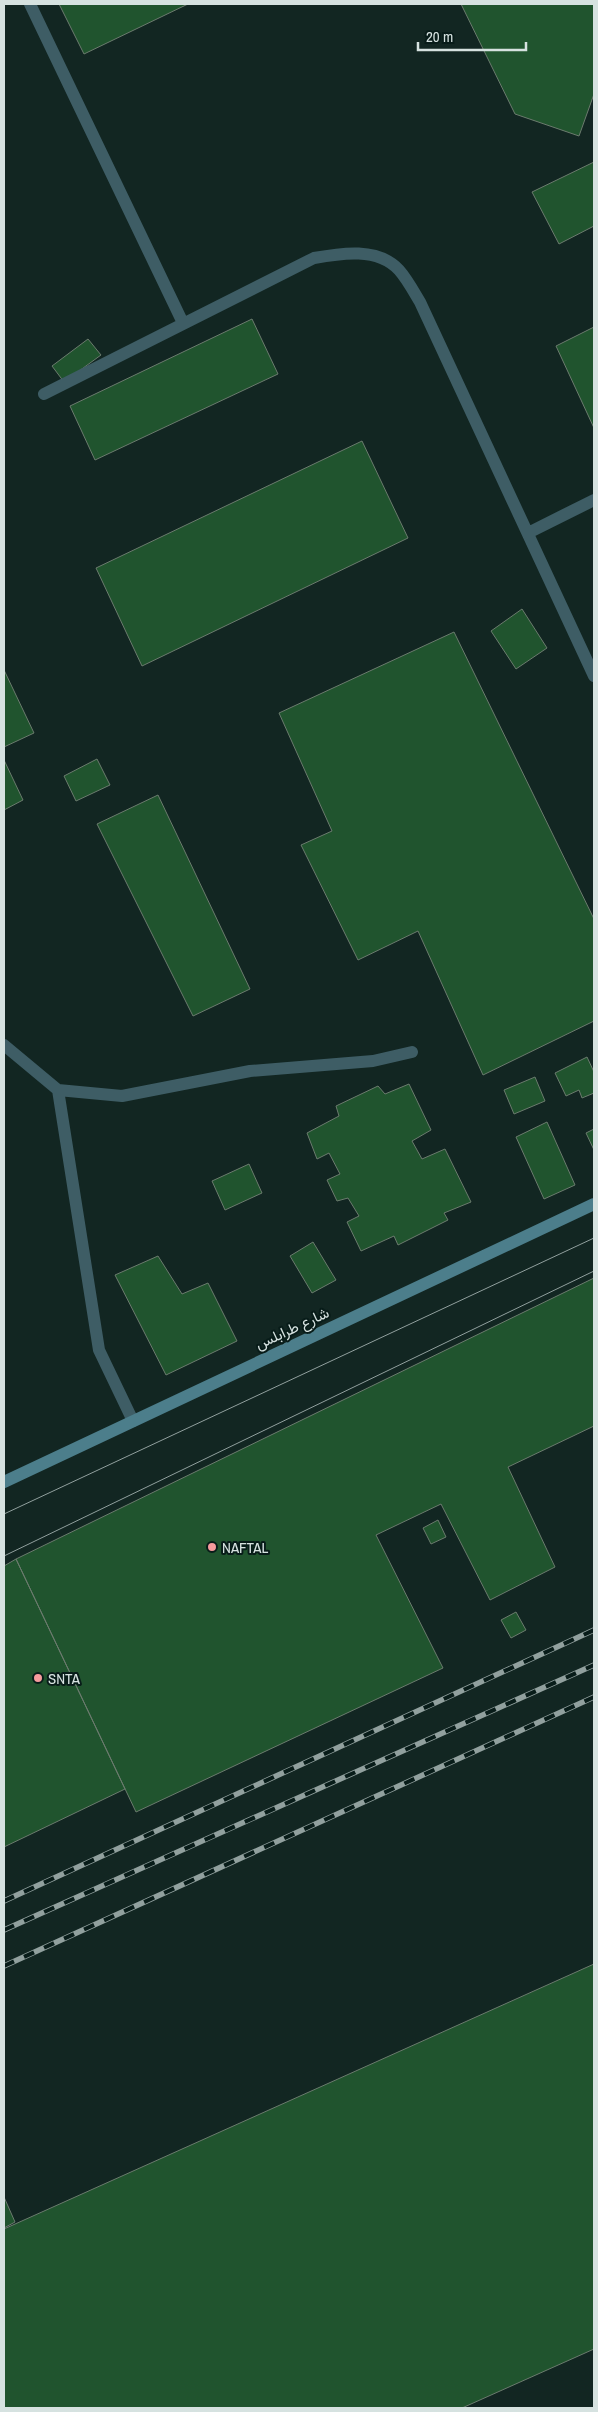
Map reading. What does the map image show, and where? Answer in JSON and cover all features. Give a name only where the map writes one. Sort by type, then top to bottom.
[{"type":"main road","name":"شارع طرابلس","points":[[4,1482],[594,1204]]},
{"type":"lane","points":[[30,4],[184,323]]},
{"type":"lane","points":[[44,394],[314,258],[346,252],[380,257],[398,269],[420,302],[594,676]]},
{"type":"lane","points":[[528,533],[594,500]]},
{"type":"lane","points":[[4,1045],[58,1090],[122,1096],[250,1071],[373,1061],[412,1052]]},
{"type":"lane","points":[[58,1090],[99,1350],[133,1421]]},
{"type":"building","points":[[59,4],[188,4],[84,54]]},
{"type":"building","points":[[461,4],[594,4],[594,94],[579,136],[515,114]]},
{"type":"building","points":[[594,162],[594,226],[559,244],[532,192]]},
{"type":"building","points":[[252,319],[278,374],[95,460],[70,406]]},
{"type":"building","points":[[594,327],[594,428],[556,346]]},
{"type":"building","points":[[88,339],[101,355],[64,382],[52,366]]},
{"type":"building","points":[[362,441],[408,538],[142,666],[96,568]]},
{"type":"building","points":[[522,609],[547,648],[516,669],[491,631]]},
{"type":"building","points":[[454,632],[594,919],[594,1021],[483,1075],[418,931],[358,960],[301,845],[332,831],[279,713]]},
{"type":"building","points":[[4,670],[34,733],[4,747]]},
{"type":"building","points":[[97,759],[110,785],[76,801],[64,776]]},
{"type":"building","points":[[4,760],[23,800],[4,810]]},
{"type":"building","points":[[158,795],[250,989],[193,1016],[97,824]]},
{"type":"building","points":[[587,1057],[594,1072],[594,1093],[582,1098],[579,1090],[566,1096],[555,1073]]},
{"type":"building","points":[[535,1077],[545,1101],[514,1114],[504,1090]]},
{"type":"building","points":[[409,1084],[431,1130],[412,1141],[422,1159],[445,1149],[471,1202],[444,1213],[448,1220],[398,1245],[394,1236],[361,1251],[347,1222],[359,1216],[348,1198],[337,1201],[327,1180],[340,1174],[329,1153],[317,1159],[307,1133],[339,1116],[336,1106],[378,1086],[385,1094]]},
{"type":"building","points":[[547,1122],[575,1185],[544,1199],[516,1137]]},
{"type":"building","points":[[594,1129],[594,1150],[586,1133]]},
{"type":"building","points":[[249,1164],[262,1193],[225,1210],[212,1181]]},
{"type":"building","points":[[313,1242],[336,1280],[312,1293],[290,1256]]},
{"type":"building","points":[[158,1256],[182,1294],[208,1283],[237,1341],[166,1375],[115,1275]]},
{"type":"building","name":"NAFTAL","points":[[594,1278],[594,1426],[508,1467],[555,1567],[490,1600],[441,1504],[376,1535],[443,1668],[136,1812],[16,1559]]},
{"type":"building","points":[[438,1520],[446,1537],[431,1544],[423,1528]]},
{"type":"building","name":"SNTA","points":[[16,1559],[125,1789],[4,1847],[4,1566]]},
{"type":"building","points":[[516,1612],[526,1630],[511,1638],[501,1620]]},
{"type":"building","points":[[594,1964],[594,2349],[462,2408],[4,2408],[4,2229]]},
{"type":"building","points":[[4,2197],[15,2222],[4,2228]]},
{"type":"tram line","points":[[4,1514],[594,1238]]},
{"type":"tram line","points":[[4,1556],[594,1271]]},
{"type":"railway","points":[[4,1901],[594,1630]]},
{"type":"railway","points":[[4,1930],[594,1665]]},
{"type":"railway","points":[[4,1966],[594,1697]]},
{"type":"place","name":"NAFTAL","points":[[212,1547]]},
{"type":"place","name":"SNTA","points":[[38,1678]]}]
